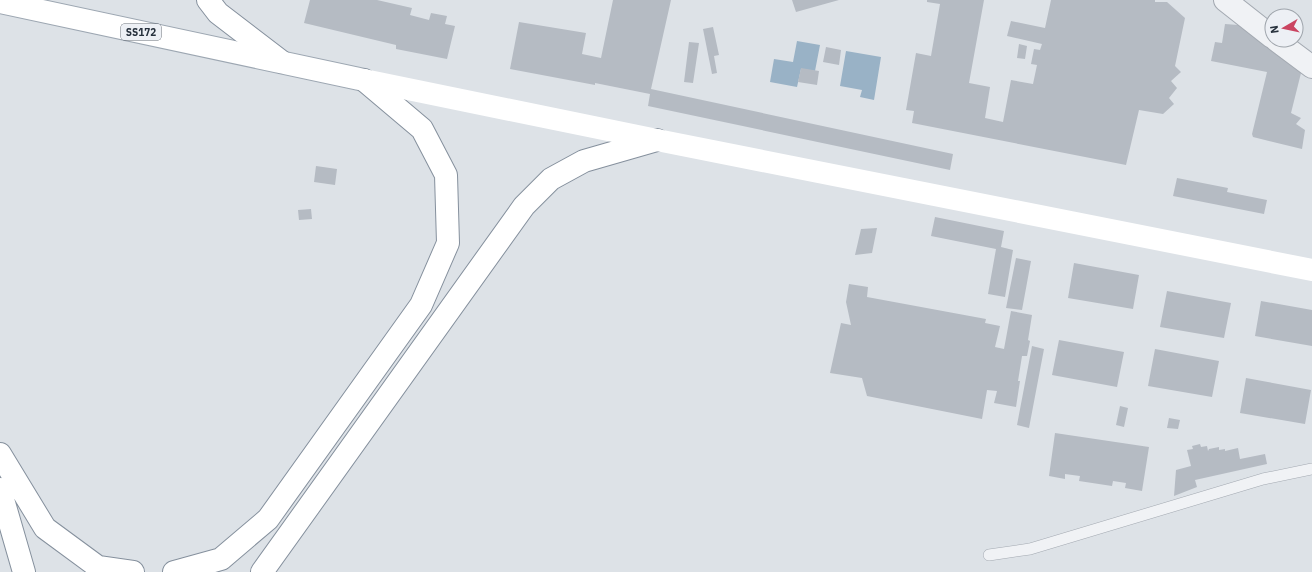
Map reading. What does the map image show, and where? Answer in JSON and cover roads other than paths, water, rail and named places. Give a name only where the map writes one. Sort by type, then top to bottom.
[{"type":"main road","points":[[208,0],[218,13],[282,62]]},
{"type":"main road","name":"SS172","points":[[0,2],[364,80],[657,140],[1312,270]]},
{"type":"main road","points":[[174,572],[221,559],[268,519],[421,305],[448,243],[446,175],[422,129],[364,80]]},
{"type":"main road","points":[[262,572],[524,206],[551,179],[584,161],[657,140]]},
{"type":"main road","points":[[0,454],[45,528],[98,568],[133,572]]},
{"type":"main road","points":[[0,490],[24,572]]},
{"type":"street","points":[[1225,0],[1264,31]]},
{"type":"street","points":[[1286,48],[1312,68]]},
{"type":"lane","points":[[989,555],[1030,549],[1263,479],[1312,469]]},
{"type":"water","points":[[797,41],[820,45],[815,71],[801,69],[797,87],[770,82],[774,59],[793,62]]},
{"type":"water","points":[[846,51],[881,57],[874,100],[860,97],[862,90],[840,86]]}]
